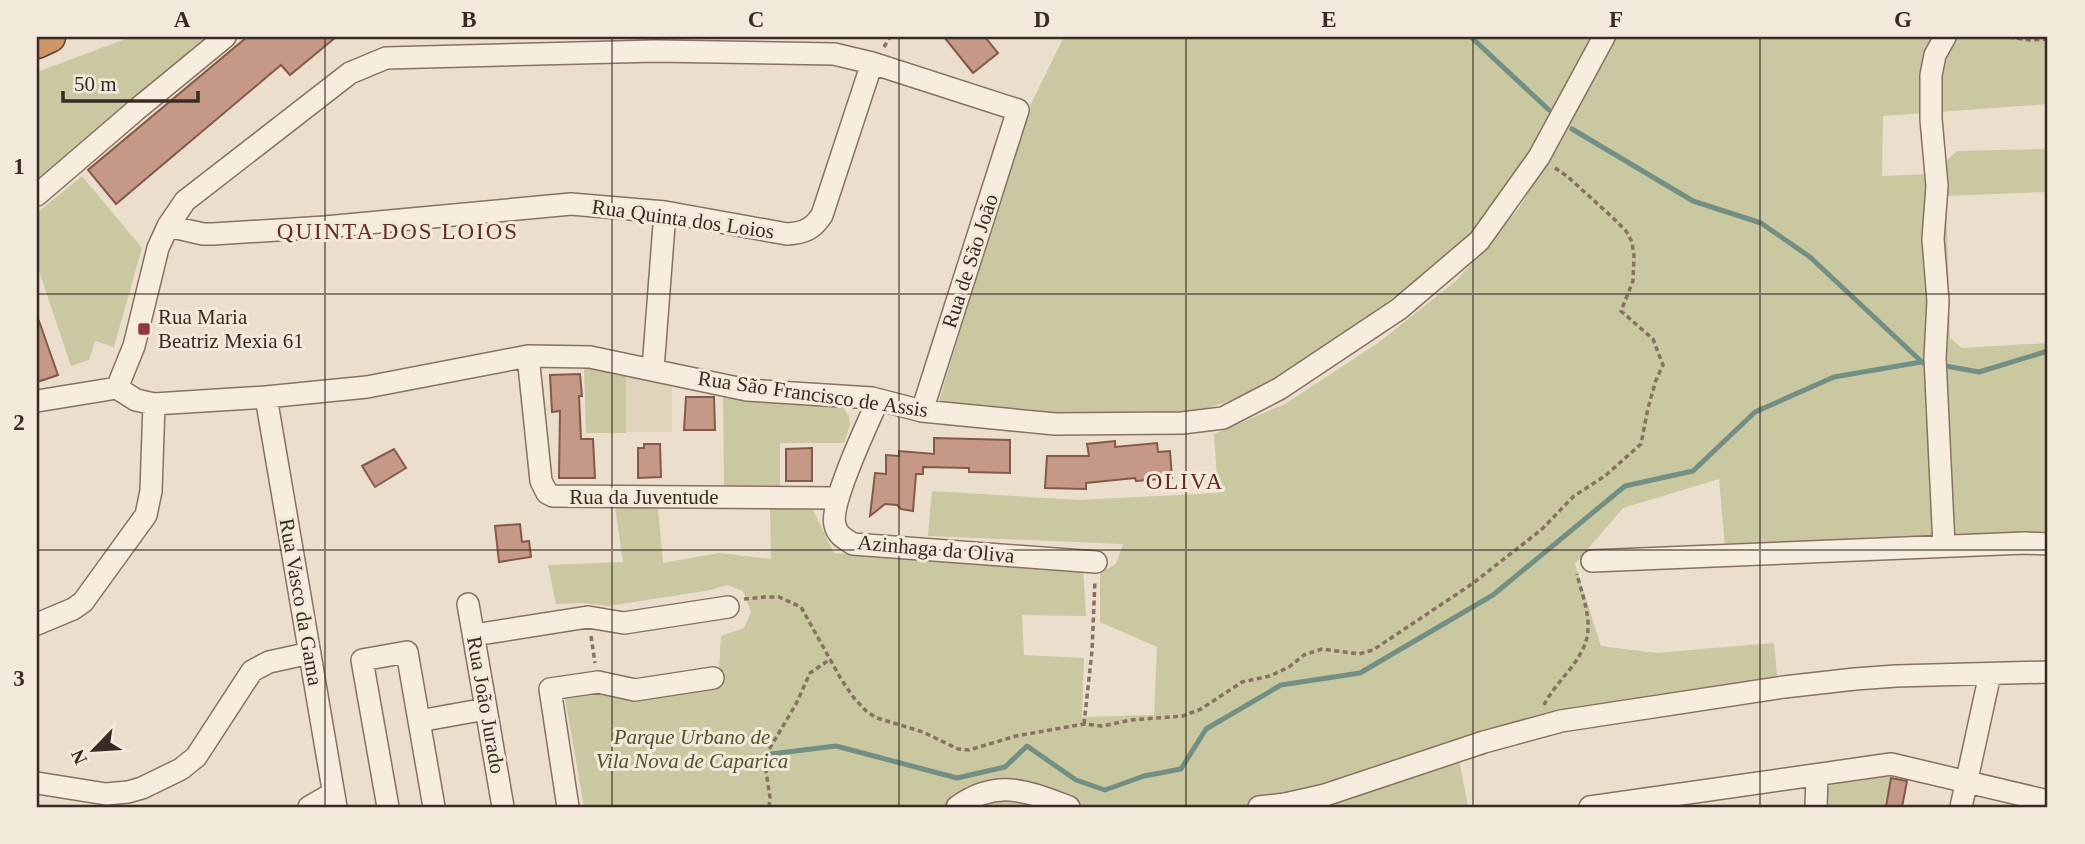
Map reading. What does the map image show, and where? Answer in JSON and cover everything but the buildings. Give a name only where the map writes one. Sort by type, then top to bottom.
[{"type":"highway","points":[[37,43],[50,37]]},
{"type":"street","points":[[37,195],[225,37]]},
{"type":"street","name":"Rua São Francisco de Assis","points":[[117,388],[136,400],[155,404],[267,397],[367,387],[528,356],[590,357],[747,390],[877,400],[922,411],[1055,424],[1182,423],[1223,418],[1279,389],[1399,309],[1479,241],[1539,157],[1604,37]]},
{"type":"street","points":[[1944,546],[1935,358],[1938,301],[1933,239],[1937,186],[1931,119],[1931,75],[1935,55],[1945,37]]},
{"type":"street","points":[[37,401],[117,388],[134,346],[158,248],[168,226],[185,201],[350,73],[386,58],[657,44],[834,54],[872,63]]},
{"type":"street","name":"Rua de São João","points":[[872,63],[1018,110],[922,411]]},
{"type":"street","name":"Rua Quinta dos Loios","points":[[168,226],[203,234],[325,228],[571,204],[665,212],[787,234],[802,233],[814,226],[822,215],[872,63]]},
{"type":"street","points":[[653,369],[665,212]]},
{"type":"street","name":"Rua da Juventude","points":[[528,356],[541,481],[547,493],[553,496],[838,498]]},
{"type":"street","name":"Rua Vasco da Gama","points":[[267,397],[334,800]]},
{"type":"street","name":"Azinhaga da Oliva","points":[[877,400],[835,505],[834,524],[840,536],[853,544],[1096,562]]},
{"type":"street","points":[[37,624],[83,602],[143,520],[151,491],[155,404]]},
{"type":"street","points":[[1592,561],[2048,544]]},
{"type":"street","name":"Rua João Jurado","points":[[468,604],[503,807]]},
{"type":"street","points":[[474,635],[588,618],[624,623],[728,607]]},
{"type":"street","points":[[388,807],[362,660],[407,652],[434,807]]},
{"type":"street","points":[[37,783],[106,794],[121,794],[142,788],[181,769],[196,757],[252,671],[269,662],[310,653]]},
{"type":"street","points":[[1259,807],[1325,795],[1472,746],[1561,721],[1818,682],[1896,676],[2048,673]]},
{"type":"street","points":[[1961,807],[1990,674]]},
{"type":"street","points":[[568,807],[550,689],[598,682],[635,690],[713,678]]},
{"type":"street","points":[[419,721],[486,709]]},
{"type":"street","points":[[1590,807],[1678,801],[1891,764],[2048,801]]},
{"type":"street","points":[[1816,807],[1817,776]]},
{"type":"street","points":[[957,807],[983,794],[1005,788],[1033,793],[1069,807]]},
{"type":"street","points":[[309,807],[334,800]]},
{"type":"path","points":[[2009,37],[2048,39]]},
{"type":"path","points":[[728,607],[752,597],[779,597],[801,607],[829,660],[854,698],[867,712],[877,718],[923,732],[958,749],[969,750],[1016,736],[1084,724],[1102,726],[1131,720],[1183,716],[1201,709],[1241,682],[1270,676],[1289,667],[1304,655],[1322,649],[1359,654],[1373,650],[1472,584],[1541,530],[1574,496],[1605,476],[1641,444],[1648,408],[1663,365],[1653,339],[1620,311],[1633,281],[1632,242],[1626,231],[1612,217],[1568,177],[1539,157]]},
{"type":"path","points":[[1532,729],[1547,699],[1575,662],[1585,643],[1587,616],[1575,564],[1592,561]]},
{"type":"path","points":[[1084,724],[1092,651],[1096,562]]},
{"type":"path","points":[[588,618],[598,682]]},
{"type":"path","points":[[769,807],[765,764],[767,753],[796,704],[810,673],[829,660]]},
{"type":"shaded area","points":[[626,375],[672,384],[672,432],[626,432]]},
{"type":"green space","points":[[131,37],[206,37],[37,182],[37,72]]},
{"type":"green space","points":[[1064,37],[1598,37],[1536,144],[1459,251],[1270,386],[1193,412],[1056,414],[938,405],[1023,120]]},
{"type":"green space","name":"Parque Urbano de Vila Nova de Caparica","points":[[1607,37],[2048,37],[2048,104],[1883,116],[1882,176],[1932,174],[1957,151],[2048,149],[2048,192],[1946,196],[1950,338],[1962,348],[2048,343],[2048,538],[1725,547],[1719,479],[1623,508],[1575,564],[1601,646],[1656,653],[1774,643],[1778,685],[1601,711],[1459,759],[1468,807],[1043,807],[1034,804],[1031,807],[584,807],[564,693],[718,685],[721,636],[744,628],[751,612],[743,591],[727,585],[711,590],[608,606],[556,604],[548,565],[623,562],[615,507],[658,508],[663,563],[719,553],[771,559],[770,508],[813,510],[834,553],[1083,567],[1086,616],[1022,615],[1024,655],[1084,658],[1082,717],[1154,715],[1157,647],[1100,622],[1100,573],[1116,564],[1123,544],[928,536],[932,491],[1079,500],[1218,493],[1214,434],[1285,404],[1378,343],[1457,280],[1519,208],[1539,176]]},
{"type":"green space","points":[[82,176],[142,248],[114,347],[95,341],[89,360],[71,366],[37,265],[37,213]]},
{"type":"green space","points":[[584,368],[626,375],[626,433],[586,433]]},
{"type":"green space","points":[[723,395],[780,404],[835,406],[844,409],[849,416],[850,425],[844,443],[780,443],[780,487],[724,487]]},
{"type":"green space","points":[[1891,776],[1886,807],[1826,807],[1826,792],[1831,784]]},
{"type":"waterway","points":[[1471,37],[1549,110]]},
{"type":"waterway","points":[[1572,129],[1693,201],[1761,223],[1810,257],[1923,363]]},
{"type":"waterway","points":[[1940,365],[1979,372],[2048,351]]},
{"type":"waterway","points":[[771,754],[836,746],[957,778],[1005,767],[1027,746],[1076,780],[1105,790],[1144,776],[1181,769],[1206,729],[1281,685],[1360,673],[1493,595],[1625,486],[1693,471],[1755,412],[1834,377],[1921,362]]},
{"type":"place","name":"Rua Maria Beatriz Mexia 61","points":[[144,329]]},
{"type":"district","name":"QUINTA DOS LOIOS","points":[[398,231]]},
{"type":"district","name":"OLIVA","points":[[1185,481]]}]
